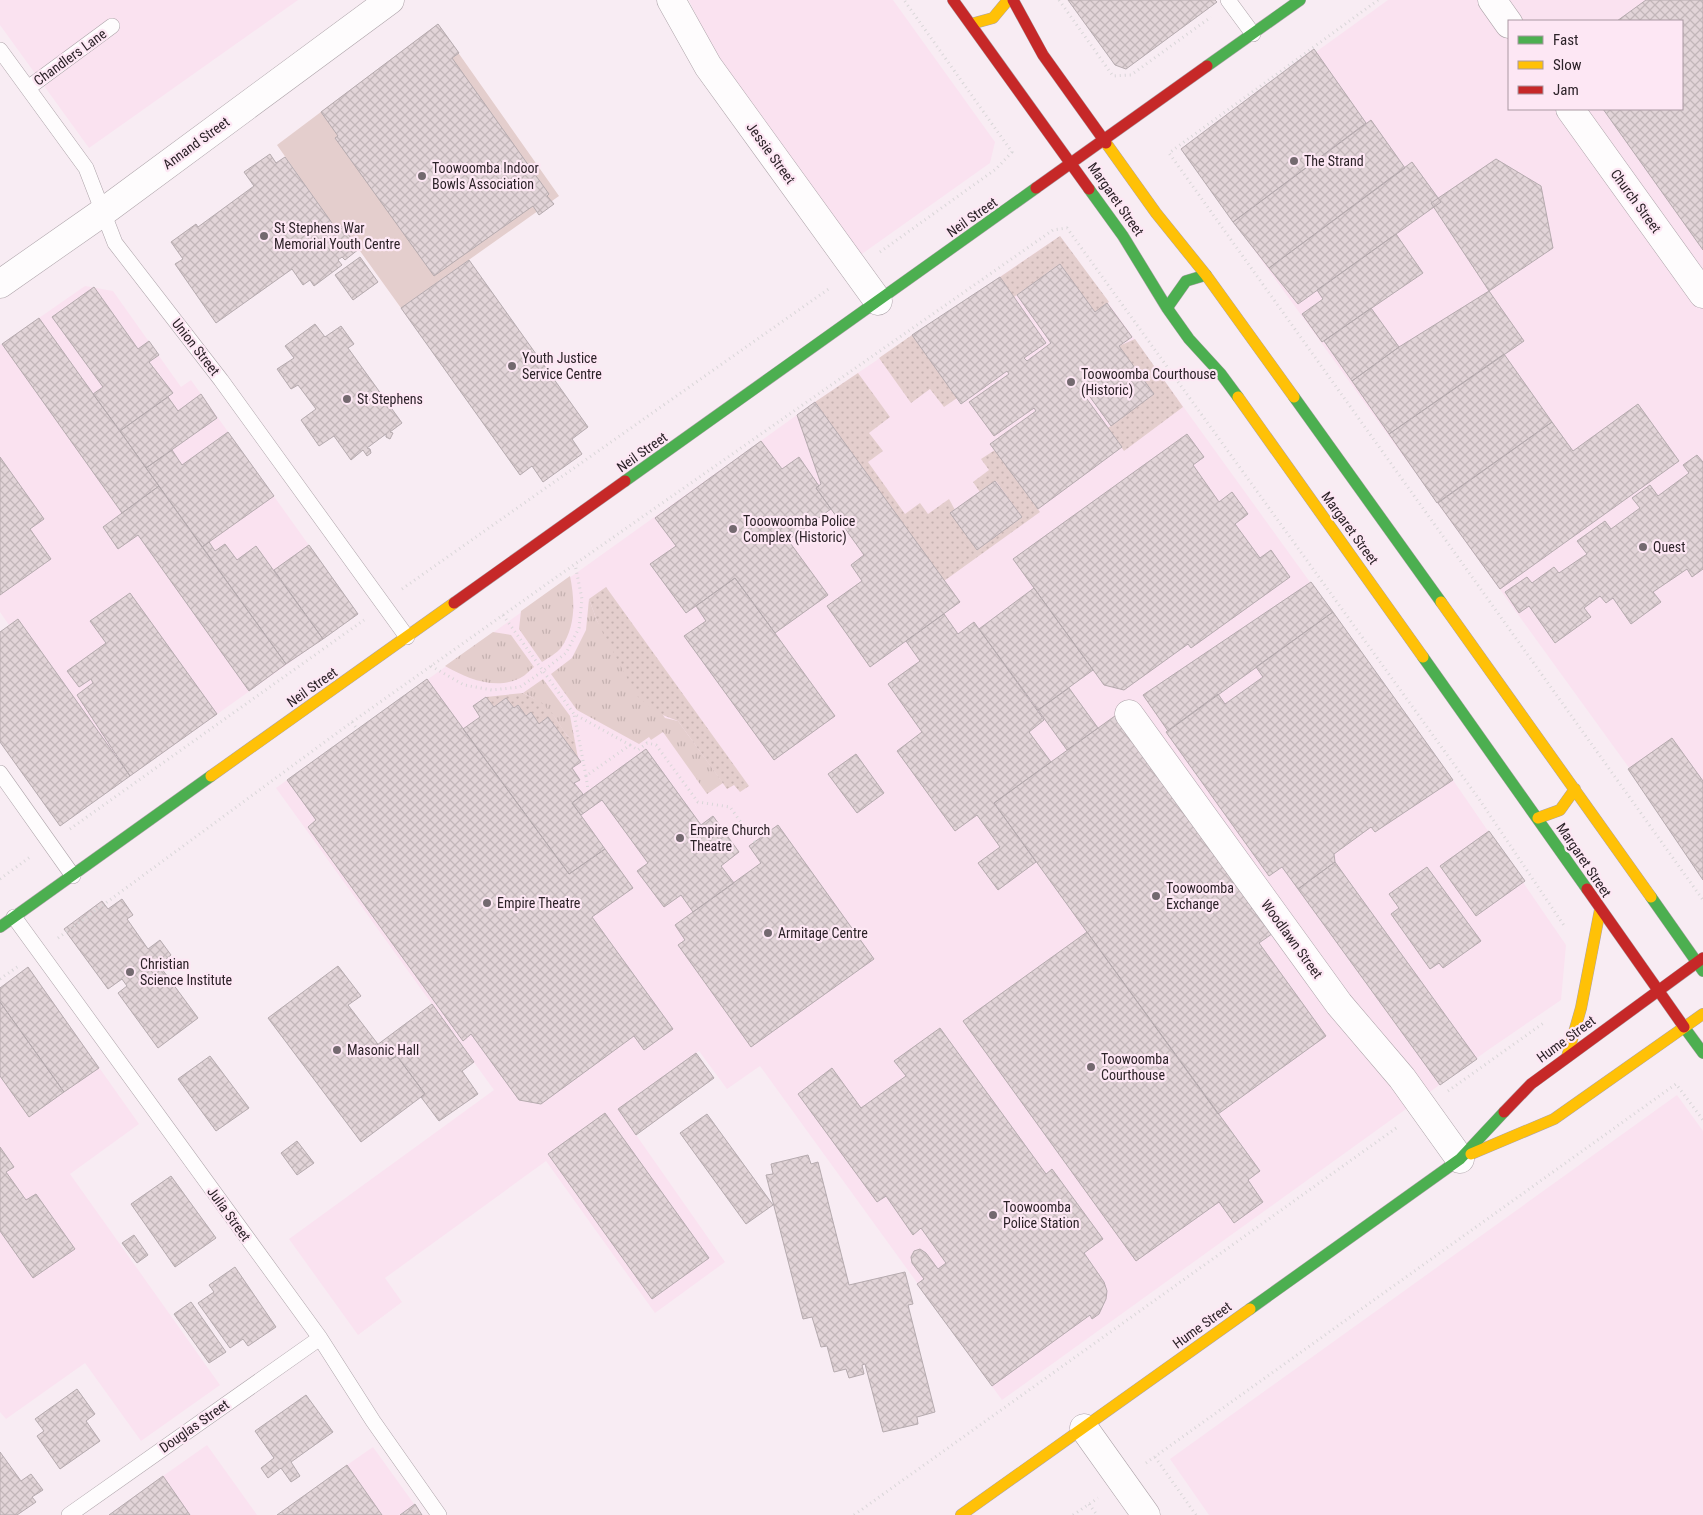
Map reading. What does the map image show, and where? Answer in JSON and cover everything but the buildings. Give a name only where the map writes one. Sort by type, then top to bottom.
[{"type":"main road","name":"Margaret Street","points":[[954,0],[1134,252],[1167,308],[1189,339],[1221,374],[1703,1053]]},
{"type":"main road","points":[[971,24],[994,19],[1003,11],[1008,0]]},
{"type":"main road","name":"Margaret Street","points":[[1013,0],[1043,55],[1156,213],[1206,275],[1701,964]]},
{"type":"main road","name":"Neil Street","points":[[0,927],[1300,0]]},
{"type":"main road","points":[[1167,308],[1186,281],[1206,275]]},
{"type":"main road","points":[[1538,818],[1560,810],[1575,789]]},
{"type":"main road","points":[[1567,1057],[1581,1008],[1600,910]]},
{"type":"main road","name":"Hume Street","points":[[961,1515],[1460,1159],[1531,1084],[1701,964]]},
{"type":"main road","name":"Hume Street","points":[[1460,1159],[1554,1119],[1703,1014]]},
{"type":"street","name":"Annand Street","points":[[0,284],[103,212],[390,0]]},
{"type":"street","name":"Jessie Street","points":[[671,0],[708,66],[878,301]]},
{"type":"street","points":[[1492,0],[1508,23]]},
{"type":"street","name":"Church Street","points":[[1571,110],[1703,294]]},
{"type":"street","name":"Woodlawn Street","points":[[1129,714],[1339,1004],[1402,1078],[1460,1159]]},
{"type":"street","points":[[1084,1428],[1146,1515]]},
{"type":"lane","points":[[1229,2],[1252,34]]},
{"type":"lane","name":"Chandlers Lane","points":[[28,88],[112,26]]},
{"type":"lane","name":"Union Street","points":[[0,50],[86,168],[114,243],[221,380],[407,637]]},
{"type":"lane","points":[[0,773],[73,876]]},
{"type":"lane","name":"Julia Street","points":[[14,917],[320,1338],[373,1421],[439,1515]]},
{"type":"lane","name":"Douglas Street","points":[[69,1515],[320,1338]]},
{"type":"path","points":[[0,879],[996,169],[1012,152],[904,0]]},
{"type":"path","points":[[1059,0],[1113,76],[1131,75],[1229,2]]},
{"type":"path","points":[[1378,0],[1169,153],[1703,900]]},
{"type":"path","points":[[0,979],[352,722],[575,564],[1045,235],[1054,230],[1067,228],[1479,799],[1566,929]]},
{"type":"path","points":[[431,666],[464,685],[492,690],[520,686],[543,671],[566,653],[579,628],[582,600],[575,564]]},
{"type":"path","points":[[503,615],[574,714],[588,790]]},
{"type":"path","points":[[574,714],[638,750],[647,743],[656,745],[698,802],[730,807],[755,842]]},
{"type":"path","points":[[352,722],[357,729]]},
{"type":"path","points":[[586,776],[630,745]]},
{"type":"path","points":[[1122,1481],[1676,1084],[1703,1120]]},
{"type":"path","points":[[854,1515],[1285,1208]]},
{"type":"path","points":[[1155,1457],[1196,1515]]},
{"type":"path","points":[[1089,1504],[1097,1515]]},
{"type":"shaded area","points":[[0,0],[298,0],[89,148],[0,25]]},
{"type":"shaded area","points":[[689,0],[893,0],[995,142],[990,163],[859,256],[717,60]]},
{"type":"shaded area","points":[[1388,0],[1703,0],[1703,870],[1181,149]]},
{"type":"shaded area","points":[[1060,236],[1453,780],[1566,945],[1561,1000],[1488,1050],[1002,1400],[760,1066],[727,1089],[699,1051],[618,1109],[725,1262],[655,1313],[546,1161],[385,1278],[402,1302],[358,1335],[289,1239],[494,1090],[276,788],[815,402]]},
{"type":"shaded area","points":[[85,286],[113,291],[181,387],[191,380],[358,614],[130,776],[18,619],[9,625],[0,612],[0,345]]},
{"type":"shaded area","points":[[28,967],[139,1124],[70,1174],[220,1385],[141,1441],[85,1363],[6,1419],[0,1412],[0,988]]},
{"type":"shaded area","points":[[1677,1095],[1703,1131],[1703,1515],[1209,1515],[1170,1459]]},
{"type":"shaded area","points":[[207,1445],[257,1515],[109,1515],[163,1476]]},
{"type":"shaded area","points":[[373,1447],[422,1515],[277,1515],[347,1465]]},
{"type":"green space","name":"Toowoomba Indoor Bowls Association","points":[[438,24],[559,196],[401,308],[342,226],[337,230],[277,145]]},
{"type":"green space","points":[[1060,236],[1109,302],[1095,312],[1060,264],[1014,297],[1000,277]]},
{"type":"green space","points":[[912,335],[957,398],[944,407],[930,389],[911,403],[879,358]]},
{"type":"green space","points":[[1135,339],[1183,407],[1124,451],[1108,428],[1154,394],[1119,346]]},
{"type":"green space","points":[[858,373],[890,417],[869,433],[883,451],[868,462],[905,514],[920,503],[928,514],[949,499],[977,550],[1022,517],[996,481],[980,492],[973,482],[989,470],[981,459],[995,450],[1040,512],[944,581],[815,402]]},
{"type":"green space","points":[[570,576],[573,595],[572,622],[561,648],[542,662],[519,629],[521,611]]},
{"type":"green space","points":[[606,587],[749,786],[740,792],[734,785],[727,789],[678,721],[655,712],[636,695],[597,621],[589,599]]},
{"type":"green space","points":[[589,599],[597,621],[665,718],[678,721],[723,783],[707,794],[663,732],[651,740],[649,737],[639,744],[577,710],[551,674],[572,658],[586,630]]},
{"type":"green space","points":[[493,632],[511,635],[534,667],[520,678],[509,682],[490,683],[462,675],[445,666]]},
{"type":"green space","points":[[543,679],[570,716],[575,742],[546,708],[535,699],[523,693]]},
{"type":"green space","points":[[523,693],[541,702],[552,713],[567,736],[575,742],[578,758],[548,717],[539,724],[531,713],[526,716],[518,705],[514,708],[494,707],[486,697]]},
{"type":"traffic: fast","points":[[1207,66],[1300,0]]},
{"type":"traffic: fast","points":[[625,481],[1036,188]]},
{"type":"traffic: fast","points":[[1089,189],[1123,236],[1167,308],[1189,339],[1221,374],[1238,397]]},
{"type":"traffic: fast","points":[[1167,308],[1186,281],[1206,275]]},
{"type":"traffic: fast","points":[[1294,397],[1441,602]]},
{"type":"traffic: fast","points":[[1423,657],[1587,889]]},
{"type":"traffic: fast","points":[[0,927],[211,776]]},
{"type":"traffic: fast","points":[[1651,897],[1703,971]]},
{"type":"traffic: fast","points":[[1684,1027],[1703,1053]]},
{"type":"traffic: fast","points":[[1250,1309],[1460,1159],[1504,1112]]},
{"type":"traffic: slow","points":[[971,24],[993,18],[1008,0]]},
{"type":"traffic: slow","points":[[1106,143],[1156,213],[1206,275],[1294,397]]},
{"type":"traffic: slow","points":[[1238,397],[1423,657]]},
{"type":"traffic: slow","points":[[1441,602],[1651,897]]},
{"type":"traffic: slow","points":[[211,776],[454,603]]},
{"type":"traffic: slow","points":[[1538,818],[1560,810],[1575,789]]},
{"type":"traffic: slow","points":[[1567,1057],[1581,1008],[1600,910]]},
{"type":"traffic: slow","points":[[1471,1154],[1554,1119],[1703,1014]]},
{"type":"traffic: slow","points":[[961,1515],[1250,1309]]},
{"type":"traffic: jam","points":[[953,0],[1089,189]]},
{"type":"traffic: jam","points":[[1013,0],[1043,55],[1106,143]]},
{"type":"traffic: jam","points":[[1036,188],[1207,66]]},
{"type":"traffic: jam","points":[[454,603],[625,481]]},
{"type":"traffic: jam","points":[[1587,889],[1684,1027]]},
{"type":"traffic: jam","points":[[1504,1112],[1531,1084],[1703,958]]},
{"type":"place","name":"The Strand","points":[[1294,161]]},
{"type":"place","name":"Toowoomba Indoor Bowls Association","points":[[422,176]]},
{"type":"place","name":"St Stephens War Memorial Youth Centre","points":[[264,236]]},
{"type":"place","name":"Youth Justice Service Centre","points":[[512,366]]},
{"type":"place","name":"Toowoomba Courthouse (Historic)","points":[[1071,382]]},
{"type":"place","name":"St Stephens","points":[[347,399]]},
{"type":"place","name":"Tooowoomba Police Complex (Historic)","points":[[733,529]]},
{"type":"place","name":"Quest","points":[[1643,547]]},
{"type":"place","name":"Empire Church Theatre","points":[[680,838]]},
{"type":"place","name":"Toowoomba Exchange","points":[[1156,896]]},
{"type":"place","name":"Empire Theatre","points":[[487,903]]},
{"type":"place","name":"Armitage Centre","points":[[768,933]]},
{"type":"place","name":"Christian Science Institute","points":[[130,972]]},
{"type":"place","name":"Masonic Hall","points":[[337,1050]]},
{"type":"place","name":"Toowoomba Courthouse","points":[[1091,1067]]},
{"type":"place","name":"Toowoomba Police Station","points":[[993,1215]]}]
